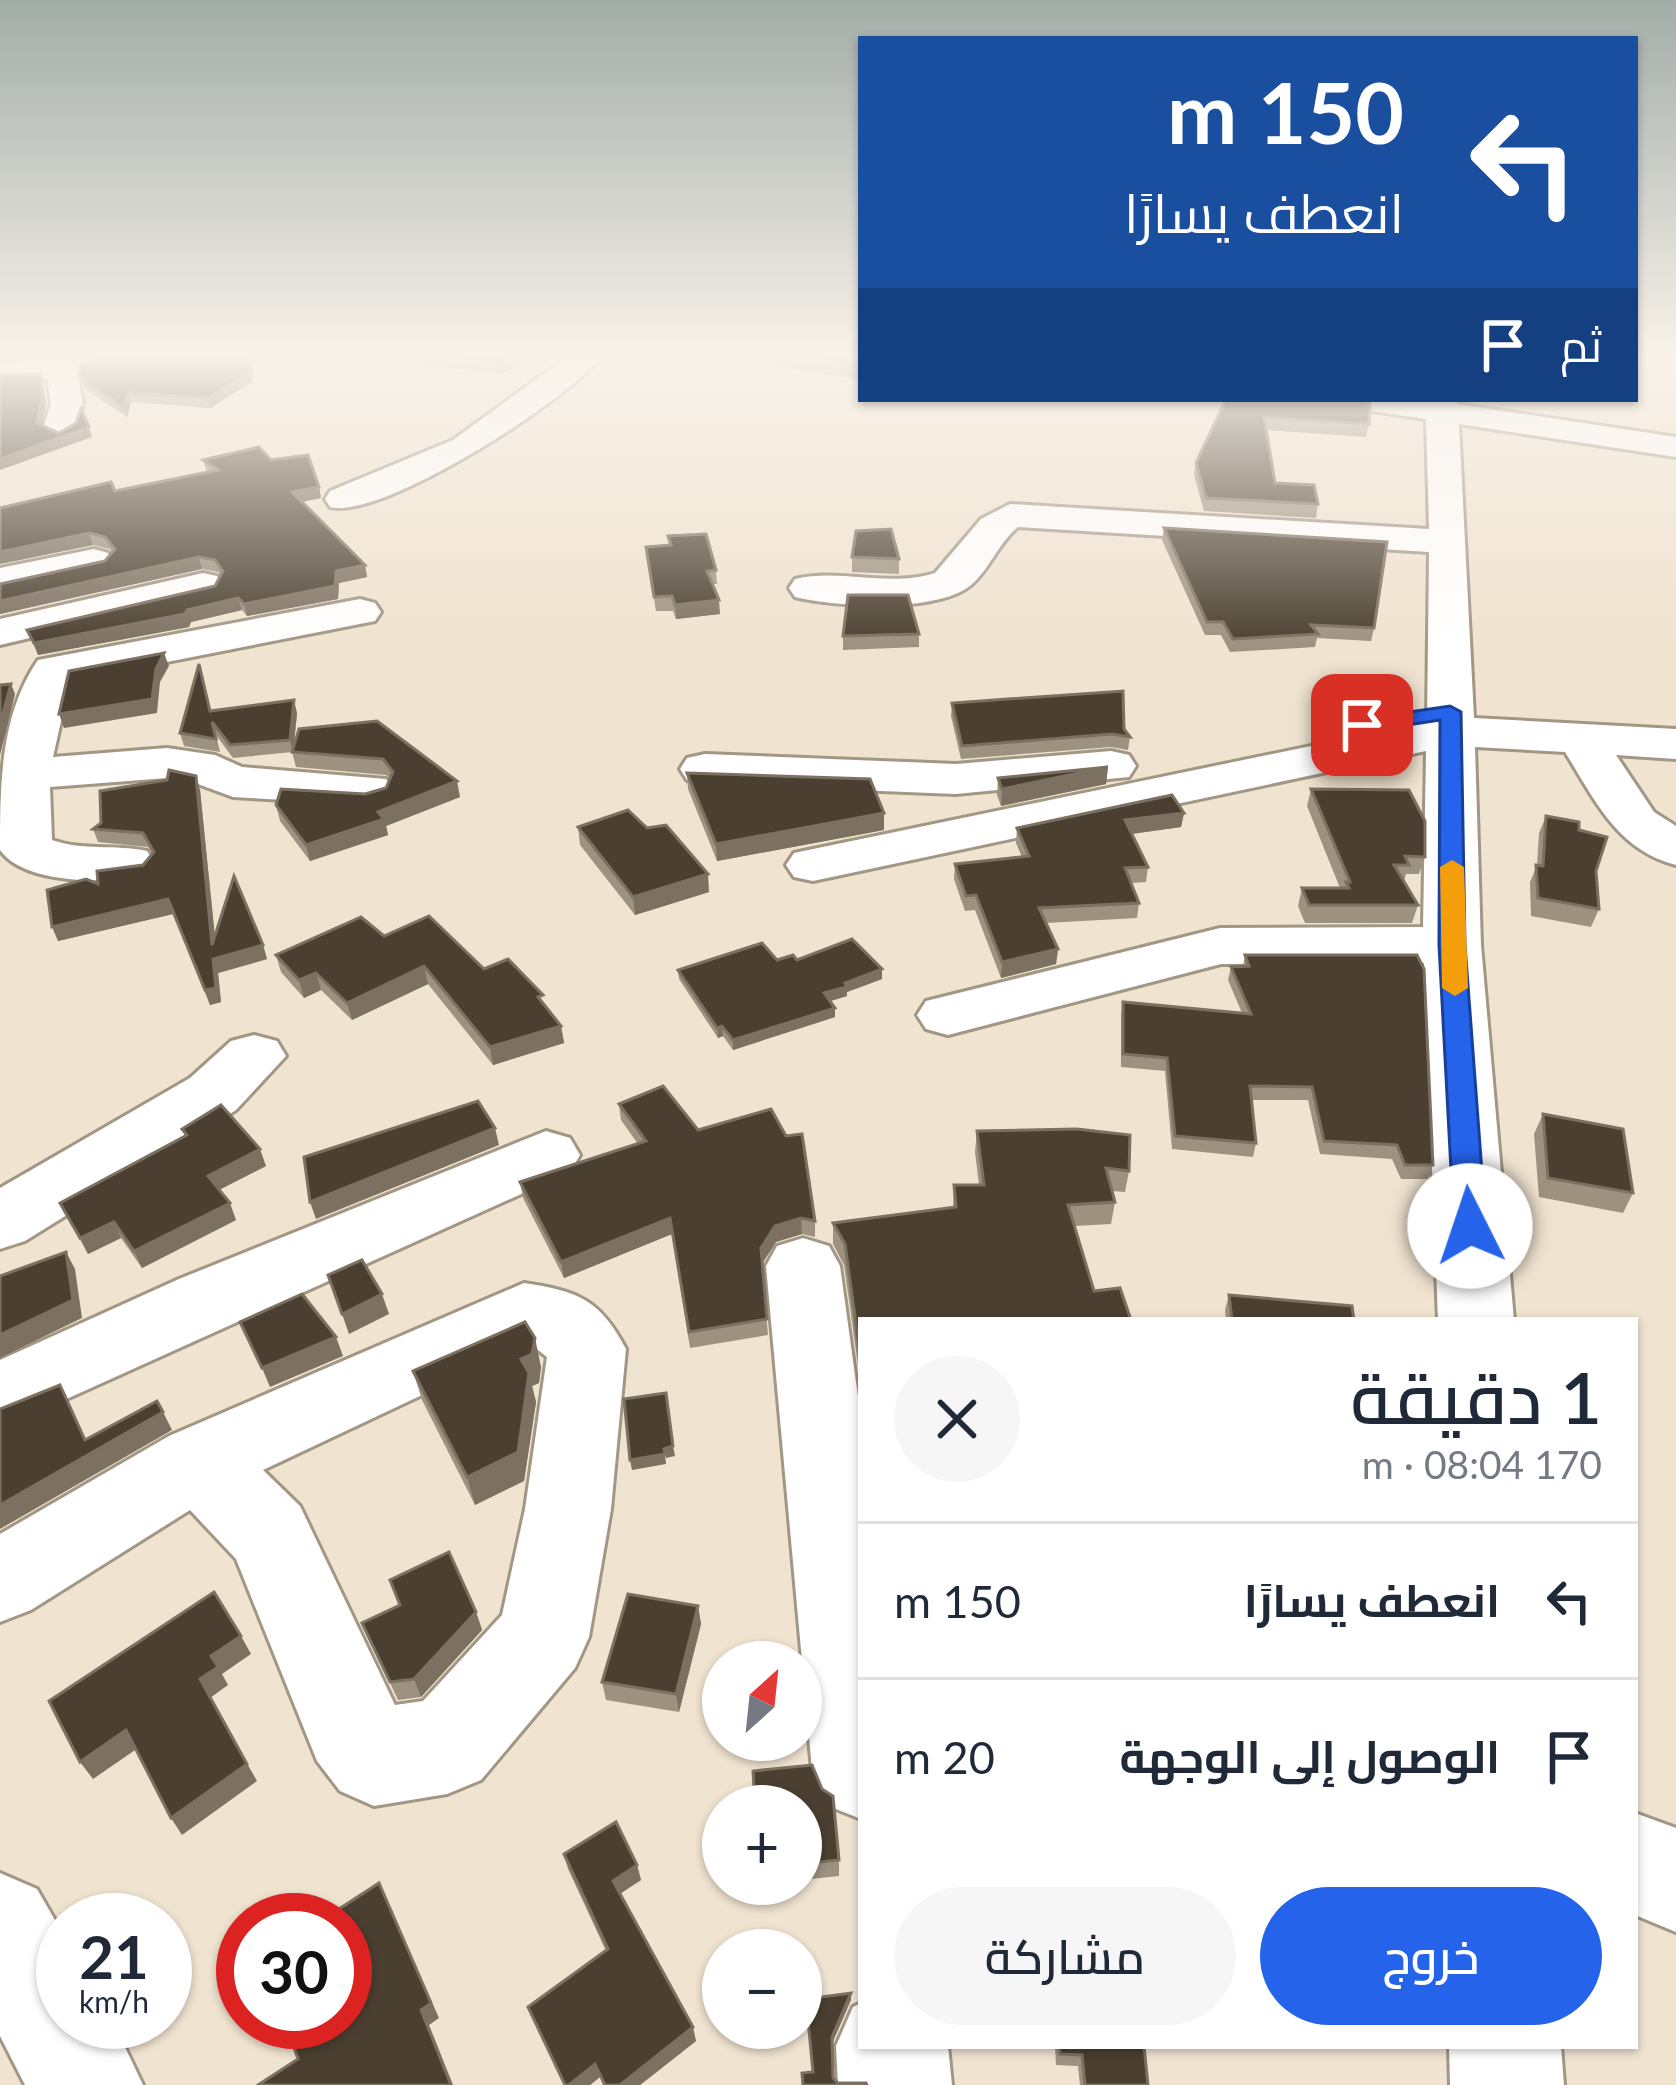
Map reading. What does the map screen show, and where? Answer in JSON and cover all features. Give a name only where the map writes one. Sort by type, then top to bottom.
[{"type":"street","points":[[343,499],[448,454]]},
{"type":"street","points":[[1445,454],[1452,945],[1476,1317]]},
{"type":"street","points":[[809,588],[933,588],[957,579],[994,524],[1010,514],[1449,542]]},
{"type":"street","points":[[0,580],[94,561]]},
{"type":"street","points":[[0,632],[203,585]]},
{"type":"street","points":[[128,863],[66,863],[26,849],[12,775],[54,670],[360,612]]},
{"type":"street","points":[[813,865],[1451,722]]},
{"type":"street","points":[[705,769],[956,779],[1051,773],[1451,722],[1676,744]]},
{"type":"street","points":[[1579,736],[1635,824],[1676,849]]},
{"type":"street","points":[[12,775],[167,763],[197,766],[233,782],[368,790]]},
{"type":"street","points":[[948,1015],[1220,946],[1452,945]]},
{"type":"street","points":[[0,1222],[213,1094],[254,1056]]},
{"type":"street","points":[[0,1396],[206,1300],[546,1155]]},
{"type":"street","points":[[803,1266],[858,1744]]},
{"type":"street","points":[[0,1581],[198,1461],[524,1312],[560,1319],[587,1349],[568,1509],[543,1637],[447,1746],[374,1757],[351,1727],[269,1534],[198,1461]]},
{"type":"street","points":[[1638,1865],[1676,1880]]},
{"type":"street","points":[[0,1926],[86,2085]]},
{"type":"street","points":[[892,2049],[895,2085]]},
{"type":"street","points":[[1505,2049],[1507,2085]]},
{"type":"building","points":[[228,454],[266,454],[271,460],[308,455],[319,487],[292,492],[365,565],[336,571],[335,586],[244,604],[238,598],[185,614],[34,643],[27,630],[215,586],[223,571],[215,560],[199,557],[0,601],[0,584],[105,561],[115,549],[105,537],[89,533],[0,552],[0,508],[111,482],[115,491],[218,470],[203,460]]},
{"type":"building","points":[[1200,454],[1270,454],[1275,483],[1314,485],[1318,504],[1206,498],[1196,463]]},
{"type":"building","points":[[1164,528],[1387,542],[1374,628],[1311,625],[1318,634],[1233,639],[1223,622],[1207,622]]},
{"type":"building","points":[[891,529],[899,559],[852,557],[856,531]]},
{"type":"building","points":[[706,534],[716,570],[707,571],[719,600],[675,605],[672,596],[654,597],[646,547],[671,545],[668,536]]},
{"type":"building","points":[[848,595],[908,595],[919,634],[843,636]]},
{"type":"building","points":[[164,653],[156,669],[152,699],[59,714],[69,671]]},
{"type":"building","points":[[199,664],[210,711],[294,700],[290,740],[230,745],[212,722],[216,739],[180,733]]},
{"type":"building","points":[[11,684],[0,724],[0,685]]},
{"type":"building","points":[[1123,691],[1124,729],[1130,737],[1112,734],[962,746],[952,703]]},
{"type":"building","points":[[377,721],[457,781],[378,812],[384,819],[306,845],[276,805],[281,789],[365,794],[386,788],[393,772],[383,759],[292,752],[299,729]]},
{"type":"building","points":[[1108,767],[1002,789],[998,778]]},
{"type":"building","points":[[169,770],[196,776],[212,945],[234,876],[263,945],[213,959],[216,988],[205,990],[168,899],[52,927],[47,890],[86,879],[98,884],[97,871],[143,865],[154,852],[143,833],[93,829],[101,823],[100,791],[167,780]]},
{"type":"building","points":[[687,773],[870,779],[884,813],[716,844]]},
{"type":"building","points":[[1311,789],[1409,790],[1425,821],[1425,857],[1405,856],[1409,865],[1394,865],[1418,905],[1309,905],[1302,888],[1349,888],[1346,882],[1350,882]]},
{"type":"building","points":[[1172,795],[1184,813],[1125,820],[1148,867],[1125,868],[1139,903],[1039,908],[1058,949],[1002,962],[976,895],[966,896],[955,864],[1029,856],[1017,828]]},
{"type":"building","points":[[628,810],[647,828],[666,825],[708,874],[633,897],[578,827]]},
{"type":"building","points":[[1546,816],[1579,822],[1579,830],[1607,837],[1596,871],[1599,909],[1538,898],[1536,865],[1543,866]]},
{"type":"building","points":[[429,916],[484,969],[508,959],[543,995],[538,997],[561,1026],[490,1047],[424,966],[347,1003],[316,973],[299,980],[276,955],[361,917],[384,936]]},
{"type":"building","points":[[852,939],[882,969],[824,993],[835,1008],[733,1040],[722,1026],[717,1028],[678,970],[762,943],[777,960],[793,955],[797,960]]},
{"type":"building","points":[[1245,955],[1417,955],[1424,969],[1433,1165],[1405,1165],[1397,1145],[1324,1141],[1312,1087],[1250,1086],[1256,1143],[1175,1136],[1167,1058],[1123,1054],[1123,1002],[1251,1014],[1231,967],[1249,966]]},
{"type":"building","points":[[663,1086],[698,1130],[771,1109],[786,1136],[802,1134],[815,1221],[801,1218],[775,1226],[761,1248],[767,1319],[689,1332],[670,1218],[561,1262],[520,1182],[646,1141],[619,1104]]},
{"type":"building","points":[[478,1101],[495,1128],[310,1202],[304,1157]]},
{"type":"building","points":[[221,1105],[260,1149],[208,1176],[230,1203],[134,1251],[114,1222],[80,1238],[60,1203],[187,1135],[182,1129]]},
{"type":"building","points":[[1543,1114],[1623,1129],[1633,1193],[1548,1178]]},
{"type":"building","points":[[1077,1129],[1130,1135],[1129,1171],[1106,1168],[1115,1202],[1068,1205],[1094,1291],[1120,1288],[1130,1317],[858,1317],[858,1339],[845,1244],[833,1223],[956,1207],[954,1185],[984,1185],[977,1131]]},
{"type":"building","points":[[66,1252],[73,1300],[0,1335],[0,1276]]},
{"type":"building","points":[[362,1260],[382,1294],[342,1314],[328,1275]]},
{"type":"building","points":[[302,1294],[336,1337],[262,1368],[240,1322]]},
{"type":"building","points":[[1229,1295],[1352,1306],[1354,1317],[1232,1317]]},
{"type":"building","points":[[525,1322],[535,1338],[532,1354],[521,1359],[529,1373],[518,1452],[467,1477],[413,1371]]},
{"type":"building","points":[[60,1385],[85,1440],[157,1401],[163,1412],[0,1505],[0,1409]]},
{"type":"building","points":[[666,1393],[673,1446],[664,1449],[665,1454],[630,1460],[624,1399]]},
{"type":"building","points":[[449,1552],[476,1612],[414,1679],[390,1682],[362,1623],[400,1605],[390,1580]]},
{"type":"building","points":[[214,1592],[241,1636],[211,1656],[218,1667],[200,1679],[247,1764],[171,1818],[126,1730],[80,1762],[49,1701]]},
{"type":"building","points":[[628,1594],[698,1606],[676,1694],[602,1682]]},
{"type":"building","points":[[812,1765],[820,1785],[754,1785],[753,1771]]},
{"type":"building","points":[[822,1789],[833,1796],[839,1860],[822,1862]]},
{"type":"building","points":[[616,1822],[637,1865],[613,1881],[693,2027],[620,2085],[605,2085],[595,2064],[565,2085],[528,2007],[608,1949],[564,1854]]},
{"type":"building","points":[[379,1883],[431,2003],[421,2010],[451,2085],[258,2085],[298,2059],[294,2049],[372,2049],[372,1893],[364,1893]]},
{"type":"building","points":[[851,1993],[832,2037],[833,2078],[838,2083],[867,2085],[803,2085],[802,2073],[813,2072],[811,2049],[822,2049],[822,1997]]},
{"type":"building","points":[[1059,2049],[1144,2049],[1148,2085],[1085,2085],[1082,2055],[1060,2054]]},
{"type":"slow traffic","points":[[1452,867],[1455,988]]},
{"type":"route","points":[[1362,725],[1450,712],[1452,945],[1470,1226]]}]
